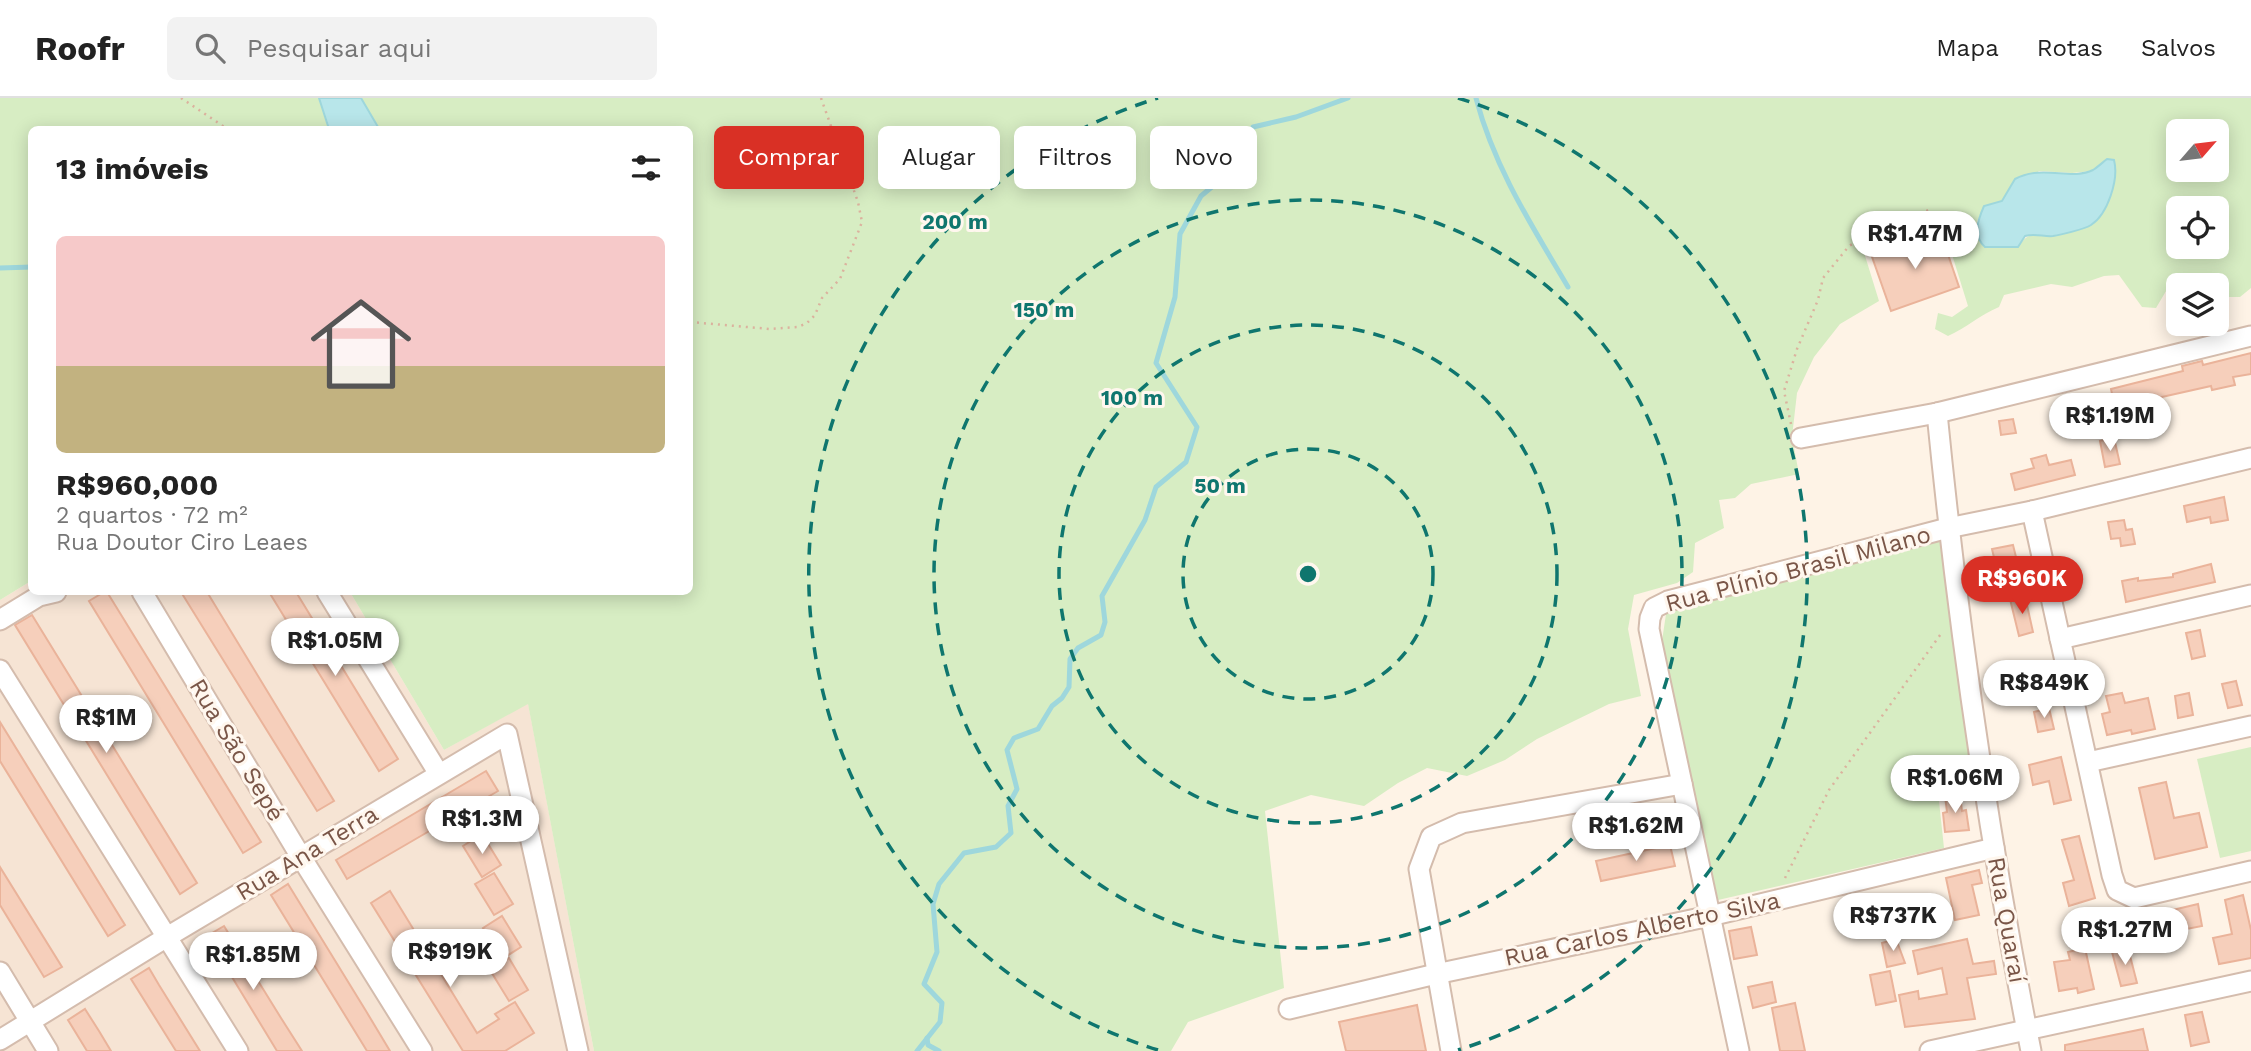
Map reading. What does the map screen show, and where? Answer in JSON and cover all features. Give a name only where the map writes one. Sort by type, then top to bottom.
[{"type":"street","points":[[1801,438],[1937,413],[2251,336]]},
{"type":"street","name":"Rua Quaraí","points":[[1937,413],[1948,528],[1994,848],[2031,1051]]},
{"type":"street","name":"Rua Plínio Brasil Milano","points":[[1682,784],[1649,629],[1654,608],[1668,601],[1948,528],[2032,511],[2251,458]]},
{"type":"street","points":[[2032,511],[2112,875],[2118,890],[2134,898],[2251,871]]},
{"type":"street","points":[[0,620],[43,595]]},
{"type":"street","name":"Rua São Sepé","points":[[144,595],[301,857],[422,1051]]},
{"type":"street","points":[[329,595],[439,774]]},
{"type":"street","points":[[2060,639],[2251,596]]},
{"type":"street","points":[[0,670],[238,1051]]},
{"type":"street","points":[[2088,762],[2251,726]]},
{"type":"street","name":"Rua Ana Terra","points":[[0,1040],[507,734],[578,1051]]},
{"type":"street","points":[[1451,1051],[1419,869],[1431,837],[1462,823],[1682,784],[1738,1051]]},
{"type":"street","name":"Rua Carlos Alberto Silva","points":[[1289,1009],[1436,974],[1710,916],[1994,848]]},
{"type":"street","points":[[0,972],[48,1051]]},
{"type":"street","points":[[1930,1051],[2251,981]]},
{"type":"path","points":[[181,98],[223,126]]},
{"type":"path","points":[[693,322],[770,329],[797,327],[807,323],[815,314],[822,298],[840,279],[862,222],[858,202],[821,98]]},
{"type":"path","points":[[1801,438],[1790,422],[1784,391],[1797,349],[1818,300],[1823,278],[1849,246],[1886,225],[1929,210]]},
{"type":"path","points":[[1769,901],[1788,873],[1829,790],[1946,626]]},
{"type":"shaded area","points":[[28,583],[28,595],[352,595],[444,750],[528,703],[594,1051],[0,1051],[0,600]]},
{"type":"green space","points":[[0,98],[319,98],[328,126],[28,126],[28,583],[0,600]]},
{"type":"green space","points":[[361,98],[2251,98],[2251,288],[2240,297],[2229,297],[2229,273],[2166,273],[2166,291],[2156,308],[2142,307],[2119,275],[2104,276],[2072,287],[2051,284],[2004,295],[1999,307],[1948,336],[1935,329],[1938,313],[1952,317],[1968,306],[1945,232],[1945,222],[1929,224],[1862,246],[1879,301],[1840,324],[1814,357],[1797,393],[1792,437],[1799,474],[1751,484],[1735,498],[1719,500],[1724,528],[1695,543],[1693,572],[1677,583],[1634,595],[1628,629],[1641,696],[1609,704],[1537,739],[1505,760],[1467,776],[1427,768],[1398,783],[1364,806],[1311,795],[1265,811],[1284,988],[1188,1022],[1171,1051],[594,1051],[528,704],[444,750],[352,595],[693,595],[693,126],[377,126]],"holes":[[[2107,159],[2052,236],[2032,235],[2025,238],[2018,247],[1980,243],[1976,224],[1984,206],[2002,201],[2039,171],[2092,171]]]},
{"type":"green space","points":[[1942,537],[1977,787],[1938,792],[1944,848],[1718,900],[1662,641],[1666,614],[1689,601]]},
{"type":"green space","points":[[2251,747],[2251,851],[2220,858],[2197,759]]},
{"type":"water","points":[[319,98],[361,98],[377,126],[328,126]]},
{"type":"water","points":[[2107,159],[2114,160],[2115,168],[2111,196],[2102,213],[2091,225],[2053,236],[2025,236],[2018,247],[1985,247],[1981,242],[1977,227],[1984,206],[2002,201],[2015,179],[2046,172],[2084,173],[2093,170]]},
{"type":"building","points":[[1940,231],[1959,287],[1891,311],[1871,254]]},
{"type":"building","points":[[2251,353],[2251,374],[2233,377],[2235,385],[2212,390],[2211,386],[2135,403],[2137,410],[2119,414],[2118,408],[2115,409],[2111,389],[2183,371],[2182,366],[2202,361],[2203,365]]},
{"type":"building","points":[[2084,395],[2089,420],[2069,425],[2063,399]]},
{"type":"building","points":[[2013,419],[2016,433],[2001,435],[1999,421]]},
{"type":"building","points":[[2114,438],[2120,464],[2105,467],[2100,441]]},
{"type":"building","points":[[2046,455],[2049,465],[2071,460],[2075,475],[2015,490],[2011,474],[2034,468],[2031,459]]},
{"type":"building","points":[[2224,497],[2228,520],[2211,523],[2210,517],[2187,522],[2184,506]]},
{"type":"building","points":[[2124,520],[2126,530],[2132,529],[2135,544],[2121,546],[2120,538],[2111,539],[2108,522]]},
{"type":"building","points":[[2013,545],[2017,561],[1996,566],[1992,549]]},
{"type":"building","points":[[2211,564],[2215,582],[2126,602],[2122,581],[2173,577],[2173,574]]},
{"type":"building","points":[[99,595],[109,595],[261,842],[243,853],[89,601]]},
{"type":"building","points":[[183,595],[209,595],[334,801],[317,811]]},
{"type":"building","points":[[271,595],[298,595],[398,759],[379,771]]},
{"type":"building","points":[[2025,596],[2033,632],[2019,636],[2010,599]]},
{"type":"building","points":[[32,615],[197,883],[180,894],[15,625]]},
{"type":"building","points":[[2200,630],[2205,656],[2192,659],[2186,633]]},
{"type":"building","points":[[2236,681],[2242,705],[2228,708],[2222,684]]},
{"type":"building","points":[[2122,693],[2125,703],[2148,698],[2155,729],[2132,734],[2131,730],[2107,735],[2102,714],[2110,712],[2106,696]]},
{"type":"building","points":[[2189,693],[2193,715],[2178,718],[2175,696]]},
{"type":"building","points":[[2049,708],[2054,729],[2038,732],[2034,712]]},
{"type":"building","points":[[0,722],[125,925],[108,936],[0,761]]},
{"type":"building","points":[[2061,757],[2071,800],[2054,804],[2049,781],[2033,785],[2029,765]]},
{"type":"building","points":[[486,771],[498,791],[347,879],[336,860]]},
{"type":"building","points":[[2166,782],[2174,818],[2199,813],[2207,847],[2155,859],[2139,788]]},
{"type":"building","points":[[1960,794],[1962,811],[1966,810],[1969,830],[1945,832],[1945,796]]},
{"type":"building","points":[[482,834],[501,865],[482,877],[463,846]]},
{"type":"building","points":[[2079,836],[2095,898],[2069,906],[2063,883],[2074,880],[2062,840]]},
{"type":"building","points":[[1670,845],[1675,866],[1601,881],[1596,861]]},
{"type":"building","points":[[0,867],[62,967],[44,977],[0,905]]},
{"type":"building","points":[[1979,870],[1982,883],[1972,885],[1979,915],[1955,920],[1946,878]]},
{"type":"building","points":[[494,873],[513,904],[494,915],[475,884]]},
{"type":"building","points":[[288,884],[390,1051],[367,1051],[271,895]]},
{"type":"building","points":[[390,891],[477,1033],[499,1019],[495,1014],[515,1002],[534,1033],[505,1051],[463,1051],[371,903]]},
{"type":"building","points":[[2243,895],[2251,930],[2251,958],[2219,964],[2213,938],[2232,934],[2225,900]]},
{"type":"building","points":[[2198,904],[2202,926],[2166,933],[2168,938],[2149,943],[2143,917]]},
{"type":"building","points":[[502,916],[521,947],[502,959],[483,928]]},
{"type":"building","points":[[224,926],[302,1051],[277,1051],[207,936]]},
{"type":"building","points":[[1751,927],[1757,955],[1734,959],[1729,931]]},
{"type":"building","points":[[1896,939],[1905,963],[1887,967],[1882,943]]},
{"type":"building","points":[[1967,939],[1973,964],[1994,961],[1996,974],[1967,978],[1975,1019],[1905,1027],[1899,995],[1918,991],[1919,999],[1947,994],[1942,968],[1918,974],[1913,951]]},
{"type":"building","points":[[2085,948],[2094,989],[2078,993],[2077,988],[2059,991],[2054,962],[2070,960],[2068,952]]},
{"type":"building","points":[[2128,948],[2137,983],[2121,986],[2112,952]]},
{"type":"building","points":[[509,958],[528,990],[509,1001],[490,970]]},
{"type":"building","points":[[149,968],[200,1051],[176,1051],[131,979]]},
{"type":"building","points":[[1890,971],[1896,1001],[1876,1005],[1870,975]]},
{"type":"building","points":[[1772,982],[1776,1002],[1753,1008],[1748,987]]},
{"type":"building","points":[[1795,1003],[1805,1051],[1780,1051],[1772,1008]]},
{"type":"building","points":[[1417,1005],[1426,1051],[1346,1051],[1339,1022]]},
{"type":"building","points":[[85,1009],[111,1051],[87,1051],[68,1020]]},
{"type":"building","points":[[2202,1012],[2209,1042],[2191,1046],[2185,1015]]},
{"type":"building","points":[[2143,1029],[2148,1051],[2065,1051],[2065,1045]]},
{"type":"waterway","points":[[917,1051],[940,1022],[942,1003],[924,984],[937,952],[933,904],[939,884],[964,853],[996,847],[1011,833],[1008,806],[1017,789],[1007,750],[1014,738],[1038,729],[1052,706],[1062,698],[1069,687],[1070,659],[1078,648],[1101,635],[1105,622],[1102,596],[1145,520],[1156,487],[1186,462],[1197,427],[1156,363],[1175,297],[1180,234],[1201,196],[1237,166],[1253,127],[1296,117],[1348,98]]},
{"type":"waterway","points":[[1476,98],[1504,172],[1568,287]]},
{"type":"waterway","points":[[0,268],[28,267]]},
{"type":"waterway","points":[[927,1038],[928,1045],[939,1051]]}]
